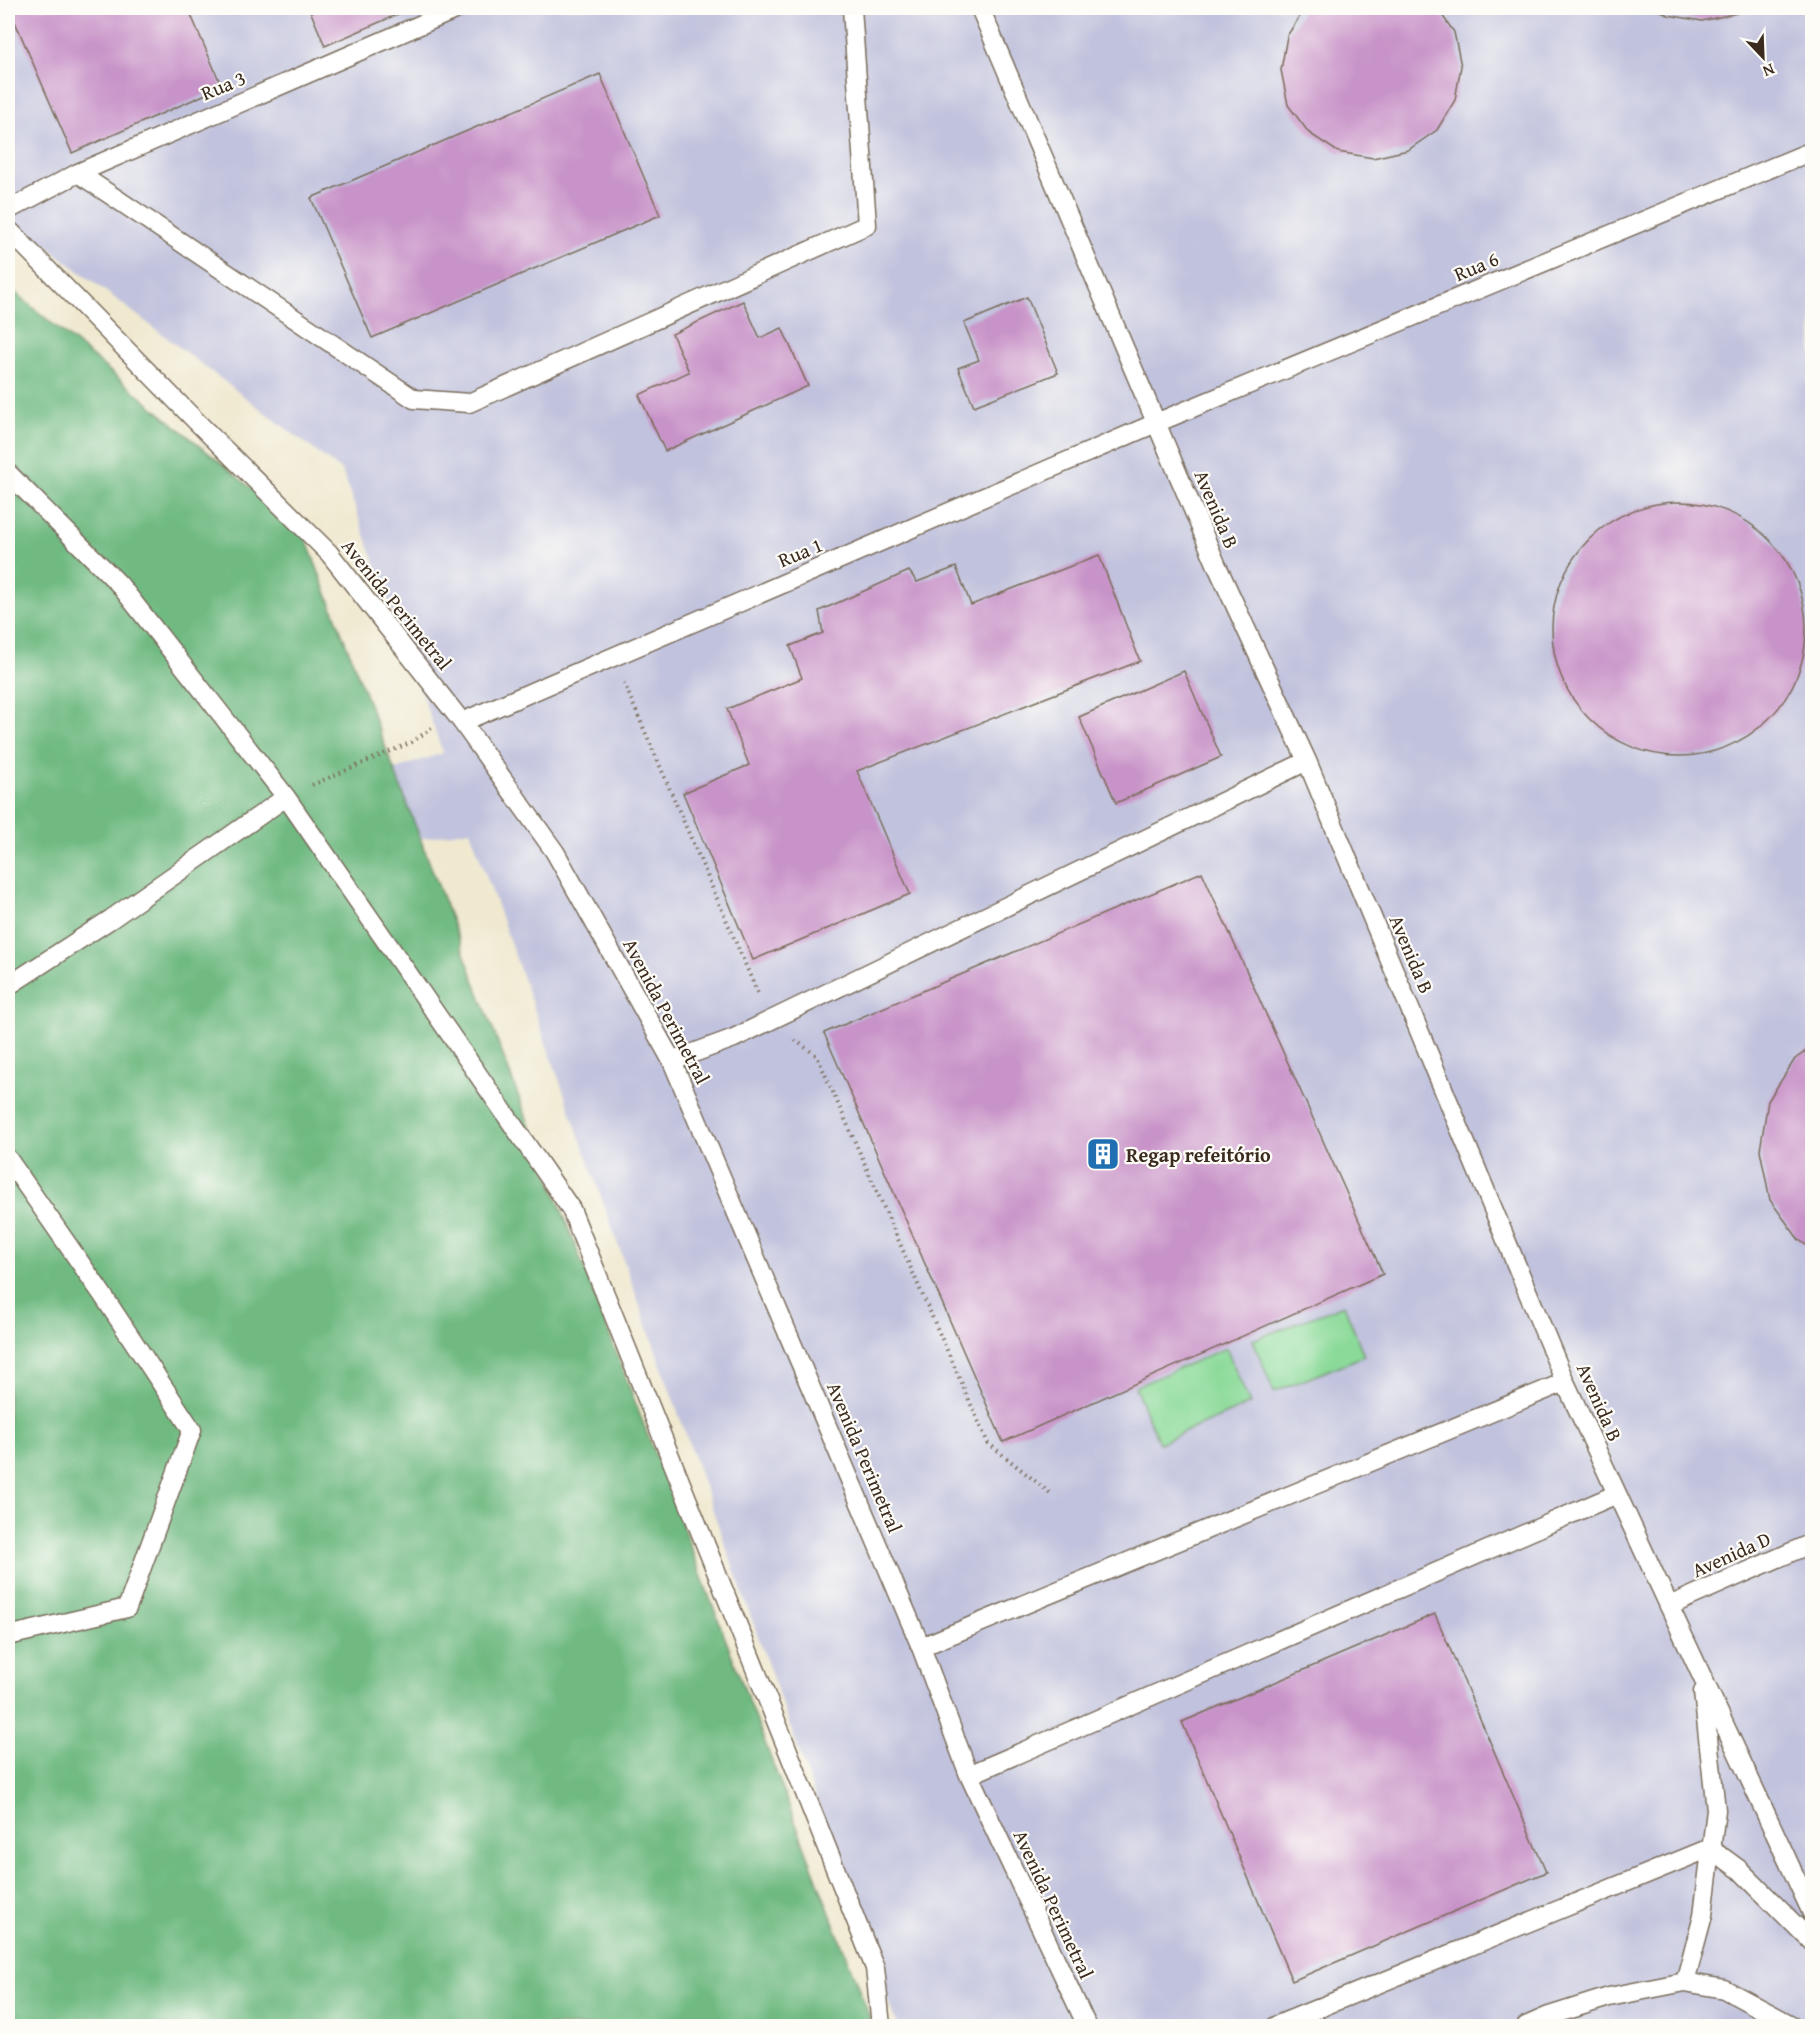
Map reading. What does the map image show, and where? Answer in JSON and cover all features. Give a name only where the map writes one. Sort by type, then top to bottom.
[{"type":"lane","name":"Rua 3","points":[[8,210],[78,173],[459,8]]},
{"type":"lane","points":[[78,173],[414,399],[469,403],[867,225],[852,8]]},
{"type":"lane","name":"Avenida B","points":[[980,8],[1217,566],[1307,761],[1565,1382],[1812,1913]]},
{"type":"lane","name":"Rua 6","points":[[1156,423],[1812,151]]},
{"type":"lane","name":"Avenida Perimetral","points":[[8,228],[196,422],[329,553],[462,722],[555,852],[672,1061],[921,1647],[969,1775],[1087,2026]]},
{"type":"lane","name":"Rua 1","points":[[462,722],[1156,423]]},
{"type":"lane","points":[[8,472],[119,584],[286,796],[571,1209],[875,1968],[881,2026]]},
{"type":"lane","points":[[672,1061],[769,1022],[1307,761]]},
{"type":"lane","points":[[8,986],[111,919],[286,796]]},
{"type":"lane","points":[[8,1160],[102,1294],[192,1430],[127,1608],[8,1636]]},
{"type":"lane","points":[[921,1647],[1565,1382]]},
{"type":"lane","points":[[969,1775],[1617,1494]]},
{"type":"lane","name":"Avenida D","points":[[1669,1606],[1812,1543]]},
{"type":"lane","points":[[1684,1982],[1703,1915],[1716,1810],[1701,1675]]},
{"type":"lane","points":[[1710,1848],[1740,1870],[1812,1942]]},
{"type":"lane","points":[[1275,2026],[1710,1848]]},
{"type":"lane","points":[[1526,2026],[1549,2016],[1609,1997],[1684,1982],[1724,1989],[1793,2026]]},
{"type":"path","points":[[613,657],[769,1022],[817,1056],[988,1443],[1050,1493]]},
{"type":"path","points":[[329,777],[412,742]]},
{"type":"shaded area","points":[[8,8],[1812,8],[1812,2026],[897,2026],[470,830],[237,872],[8,927],[241,821],[443,753],[342,471],[8,217]]},
{"type":"green space","points":[[8,287],[303,531],[873,2026],[8,2026]]},
{"type":"green space","points":[[1344,1305],[1364,1356],[1274,1392],[1253,1340]]},
{"type":"green space","points":[[1226,1348],[1250,1404],[1159,1443],[1135,1387]]},
{"type":"building","points":[[9,8],[188,8],[222,87],[72,153]]},
{"type":"building","points":[[309,8],[412,8],[325,46]]},
{"type":"building","points":[[1305,8],[1437,8],[1454,32],[1461,66],[1455,100],[1437,130],[1408,150],[1373,158],[1338,152],[1309,133],[1288,105],[1281,70],[1287,36]]},
{"type":"building","points":[[1656,8],[1745,8],[1737,13],[1702,21],[1668,15]]},
{"type":"building","points":[[600,74],[660,215],[372,338],[311,198]]},
{"type":"building","points":[[1027,297],[1058,373],[974,406],[958,368],[979,360],[964,323]]},
{"type":"building","points":[[743,301],[760,338],[782,328],[808,386],[665,451],[639,395],[689,372],[672,334]]},
{"type":"building","points":[[1679,502],[1704,504],[1728,512],[1750,523],[1769,539],[1785,558],[1796,580],[1804,604],[1806,629],[1804,654],[1796,678],[1785,700],[1769,719],[1750,735],[1728,746],[1704,754],[1679,756],[1654,754],[1630,746],[1608,735],[1589,719],[1573,700],[1562,678],[1554,654],[1552,629],[1554,604],[1562,580],[1573,558],[1589,539],[1608,523],[1630,512],[1654,504]]},
{"type":"building","points":[[1099,555],[1140,661],[857,771],[910,894],[753,960],[683,793],[749,765],[727,709],[802,678],[790,646],[823,633],[819,611],[909,571],[917,582],[956,567],[971,605]]},
{"type":"building","points":[[1184,671],[1221,757],[1116,803],[1079,717]]},
{"type":"building","name":"Regap refeitório","points":[[1202,872],[1383,1274],[1003,1442],[824,1033]]},
{"type":"building","points":[[1812,1047],[1812,1249],[1799,1240],[1770,1200],[1760,1150],[1768,1101],[1795,1059]]},
{"type":"building","points":[[1435,1614],[1546,1872],[1292,1981],[1182,1722]]},
{"type":"place","name":"Regap refeitório","points":[[1103,1154]]}]
